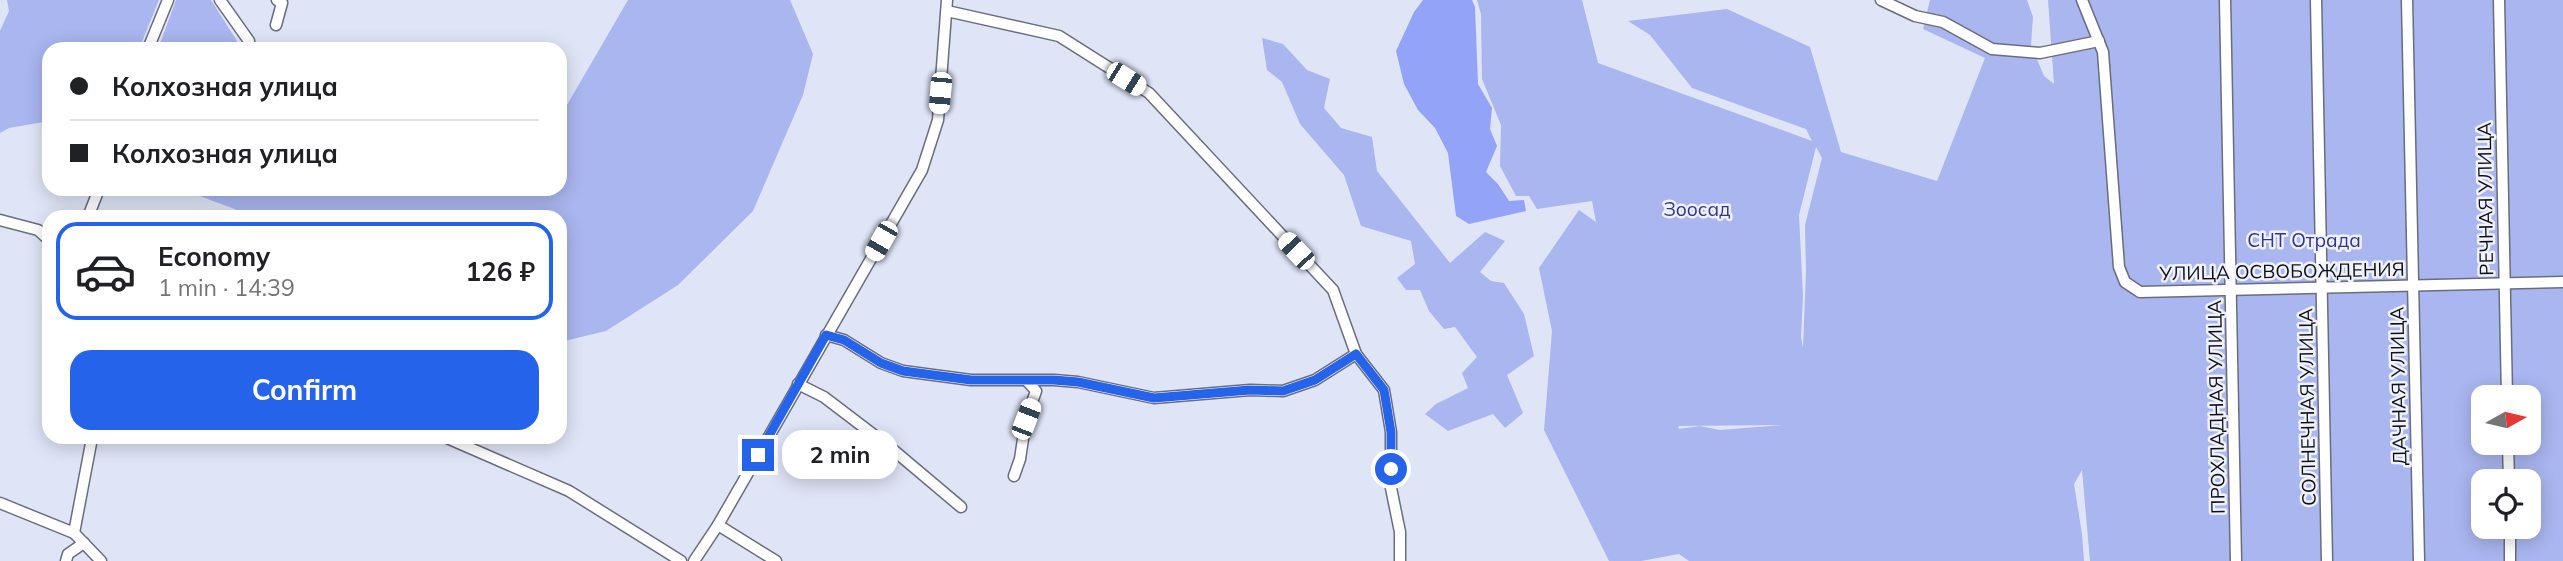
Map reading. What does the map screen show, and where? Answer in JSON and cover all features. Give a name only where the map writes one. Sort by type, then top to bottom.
[{"type":"street","points":[[151,42],[168,0]]},
{"type":"street","points":[[220,0],[248,41]]},
{"type":"street","points":[[276,25],[282,3],[277,0]]},
{"type":"street","points":[[1881,0],[1915,16],[1942,22],[1992,49],[2040,53],[2099,41]]},
{"type":"street","name":"УЛИЦА ОСВОБОЖДЕНИЯ","points":[[2082,0],[2103,52],[2119,267],[2125,282],[2140,292],[2563,282]]},
{"type":"street","name":"ПРОХЛАДНАЯ УЛИЦА","points":[[2225,0],[2236,561]]},
{"type":"street","name":"СОЛНЕЧНАЯ УЛИЦА","points":[[2316,0],[2328,561]]},
{"type":"street","name":"ДАЧНАЯ УЛИЦА","points":[[2407,0],[2419,561]]},
{"type":"street","name":"РЕЧНАЯ УЛИЦА","points":[[2499,0],[2507,385]]},
{"type":"street","points":[[694,561],[718,525],[922,170],[938,120],[947,5],[1059,36],[1149,93],[1333,290],[1356,354],[1384,390],[1391,432],[1391,488],[1400,532],[1400,561]]},
{"type":"street","points":[[0,220],[38,230],[42,234]]},
{"type":"street","points":[[826,335],[844,340],[881,363],[903,371],[971,380],[1078,382],[1154,398],[1250,390],[1283,391],[1315,380],[1356,354]]},
{"type":"street","points":[[1014,476],[1035,391],[1027,381]]},
{"type":"street","points":[[798,384],[824,397],[856,424],[891,448],[961,508]]},
{"type":"street","points":[[74,533],[91,444]]},
{"type":"street","points":[[461,444],[569,491],[681,561]]},
{"type":"street","points":[[0,503],[74,533],[101,561]]},
{"type":"street","points":[[718,525],[776,561]]},
{"type":"street","points":[[2510,539],[2511,561]]},
{"type":"street","points":[[66,561],[68,554],[84,543]]},
{"type":"green space","points":[[7,0],[159,0],[142,42],[42,42],[42,122],[9,128],[0,133],[0,31],[9,11]]},
{"type":"green space","points":[[176,0],[211,0],[238,42],[161,42]]},
{"type":"green space","points":[[628,0],[790,0],[813,54],[803,95],[753,211],[678,285],[606,331],[567,340],[567,210],[237,210],[200,196],[567,196],[567,105]]},
{"type":"green space","points":[[1477,0],[1582,0],[1598,63],[1812,141],[1806,129],[1692,88],[1650,35],[1628,21],[1727,9],[1810,47],[1841,152],[1937,181],[1985,58],[1923,29],[1930,0],[2027,0],[2033,17],[2031,45],[2044,76],[2054,84],[2048,0],[2563,0],[2563,561],[2090,561],[2082,470],[2074,484],[2084,561],[1689,561],[1679,554],[1641,561],[1609,561],[1544,430],[1552,331],[1539,268],[1579,210],[1596,222],[1592,201],[1537,209],[1529,196],[1516,196],[1500,166],[1501,125],[1482,79],[1481,14]],"holes":[[[1816,147],[1822,158],[1805,225],[1803,348],[1799,215]],[[1783,425],[1720,430],[1700,426],[1679,429],[1678,426]]]},
{"type":"green space","points":[[1262,38],[1283,44],[1307,70],[1330,79],[1324,108],[1341,128],[1372,137],[1377,171],[1450,263],[1485,232],[1505,241],[1480,272],[1491,281],[1504,283],[1524,314],[1534,356],[1507,375],[1523,413],[1505,428],[1493,414],[1448,431],[1425,414],[1436,404],[1468,388],[1462,373],[1477,357],[1455,327],[1444,329],[1429,311],[1420,290],[1406,290],[1397,278],[1415,264],[1411,241],[1361,226],[1344,175],[1300,124],[1282,82],[1267,70]]},
{"type":"shaded area","points":[[1423,0],[1472,0],[1475,7],[1478,84],[1492,108],[1490,129],[1497,146],[1486,172],[1509,201],[1524,200],[1526,211],[1469,224],[1456,216],[1448,153],[1435,128],[1418,110],[1404,84],[1396,51],[1414,12]]},
{"type":"route","points":[[758,455],[826,335],[844,340],[881,363],[903,371],[971,380],[1078,382],[1154,398],[1250,390],[1283,391],[1315,380],[1356,354],[1384,390],[1391,432],[1391,469]]},
{"type":"park label","name":"Зоосад","points":[[1697,209]]},
{"type":"park label","name":"СНТ Отрада","points":[[2304,240]]}]
